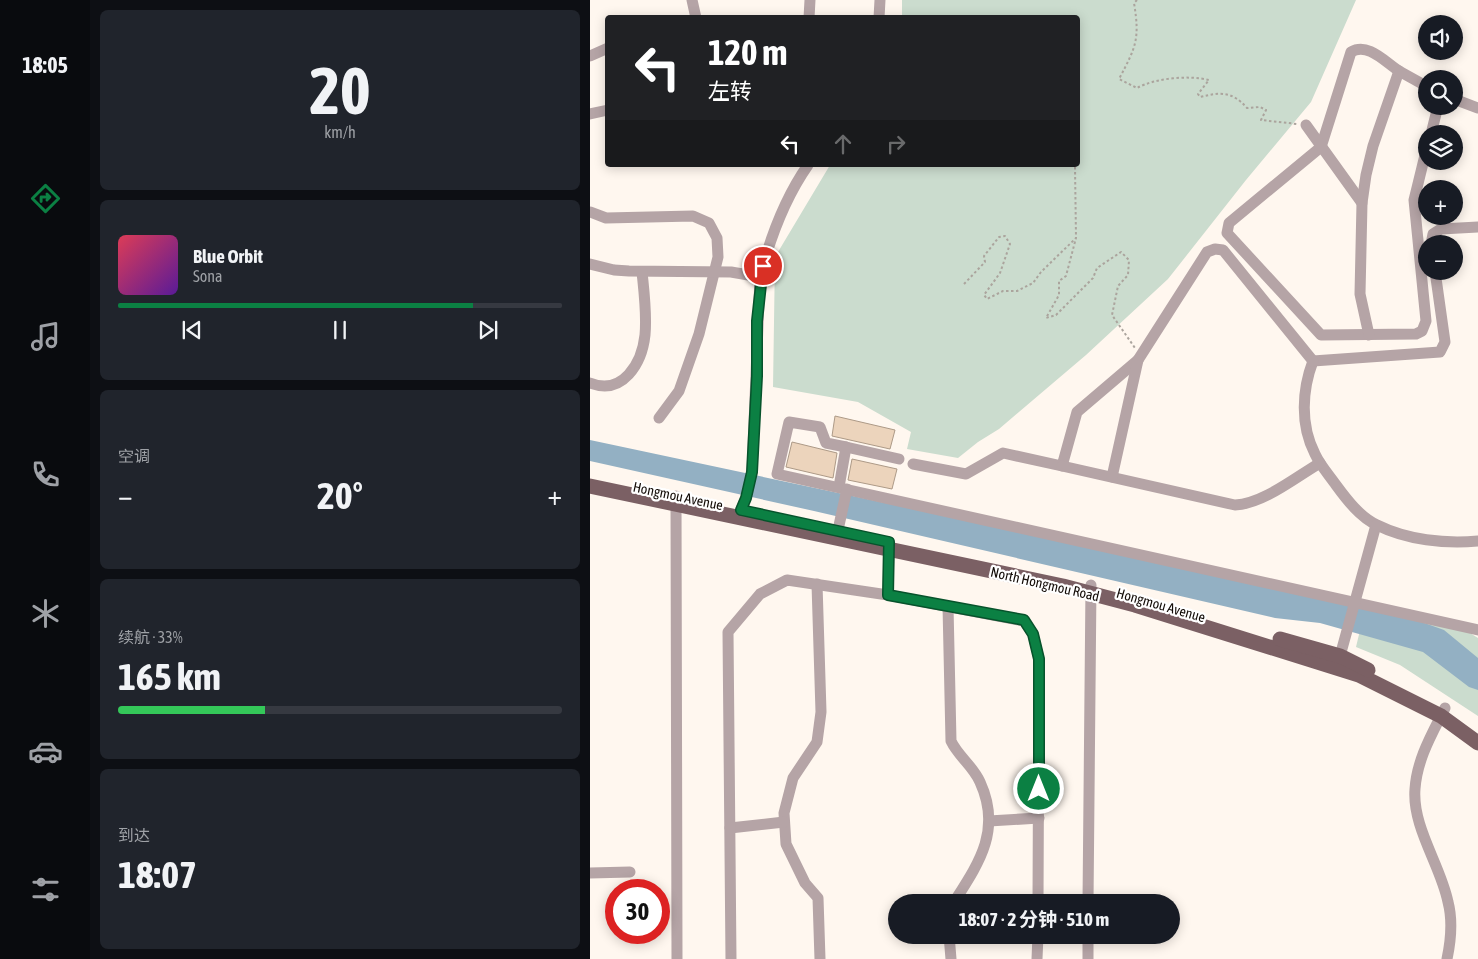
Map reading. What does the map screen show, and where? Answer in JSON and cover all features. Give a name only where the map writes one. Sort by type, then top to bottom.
[{"type":"main road","name":"Hongmou Avenue","points":[[590,477],[676,501],[743,504],[836,535],[1091,589],[1340,656],[1478,732]]},
{"type":"main road","points":[[590,486],[676,501],[836,535]]},
{"type":"main road","name":"North Hongmou Road","points":[[1091,589],[1359,675],[1442,712],[1478,743]]},
{"type":"street","points":[[692,0],[695,15]]},
{"type":"street","points":[[809,15],[810,0]]},
{"type":"street","points":[[879,15],[880,0]]},
{"type":"street","points":[[1418,82],[1399,71],[1368,49],[1359,48],[1351,52],[1321,147],[1229,223],[1227,233],[1321,335],[1416,334],[1422,330],[1426,322],[1414,200],[1421,170]]},
{"type":"street","points":[[590,56],[605,49]]},
{"type":"street","points":[[1369,334],[1360,294],[1362,203],[1373,146],[1399,71]]},
{"type":"street","points":[[1463,102],[1478,108]]},
{"type":"street","points":[[590,114],[605,111]]},
{"type":"street","points":[[1306,125],[1362,203]]},
{"type":"street","points":[[743,504],[752,472],[760,277],[765,256],[789,197],[807,167]]},
{"type":"street","points":[[590,212],[606,218],[687,215],[700,218],[709,223],[717,238],[718,257],[699,334],[679,391],[659,418]]},
{"type":"street","points":[[1434,235],[1441,229],[1478,227]]},
{"type":"street","points":[[1062,466],[1077,412],[1139,358],[1207,252],[1219,248],[1223,250],[1313,361]]},
{"type":"street","points":[[590,264],[614,270],[642,272],[731,272],[760,277]]},
{"type":"street","points":[[590,384],[604,386],[622,382],[640,357],[645,335],[642,272]]},
{"type":"street","points":[[1313,361],[1440,352],[1445,342],[1436,280]]},
{"type":"street","points":[[1112,477],[1139,358]]},
{"type":"street","points":[[1313,361],[1304,395],[1310,441],[1320,463],[1350,504],[1376,525],[1405,535],[1431,540],[1478,541]]},
{"type":"street","points":[[899,459],[826,443],[820,427],[789,422],[777,474],[1478,630]]},
{"type":"street","points":[[836,535],[843,488],[846,447]]},
{"type":"street","points":[[913,464],[966,474],[1002,453],[1223,503],[1242,505],[1260,499],[1320,463]]},
{"type":"street","points":[[676,501],[677,959]]},
{"type":"street","points":[[1340,656],[1376,525]]},
{"type":"street","points":[[888,595],[889,546]]},
{"type":"street","points":[[731,959],[728,632],[760,594],[787,580],[888,595],[1024,620],[1033,634],[1039,659],[1038,894]]},
{"type":"street","points":[[817,584],[821,712],[817,742],[793,778],[784,813],[784,822],[786,844],[805,883],[818,898],[820,959]]},
{"type":"street","points":[[1088,894],[1091,589]]},
{"type":"street","points":[[948,606],[951,741],[980,781],[988,805],[989,821],[985,847],[978,864],[959,894]]},
{"type":"street","points":[[1442,712],[1419,764],[1414,792],[1417,813],[1448,901],[1451,922],[1447,959]]},
{"type":"street","points":[[989,821],[1039,818]]},
{"type":"street","points":[[730,828],[784,822]]},
{"type":"street","points":[[590,873],[630,872]]},
{"type":"street","points":[[949,944],[950,959]]},
{"type":"street","points":[[1037,959],[1038,944]]},
{"type":"street","points":[[1088,944],[1088,959]]},
{"type":"path","points":[[1137,0],[1134,3],[1138,28],[1135,46],[1119,79],[1137,88],[1145,83],[1194,76],[1208,80],[1198,94],[1200,97],[1220,93],[1239,98],[1247,108],[1260,107],[1266,110],[1261,120],[1306,125]]},
{"type":"path","points":[[1074,167],[1076,238],[1066,276],[1059,281],[1059,296],[1046,318],[1056,315],[1093,278],[1097,268],[1121,252],[1129,260],[1128,275],[1118,286],[1112,315],[1139,358]]},
{"type":"path","points":[[964,284],[985,262],[984,256],[999,237],[1005,236],[1010,244],[1000,273],[984,295],[987,298],[1003,291],[1017,291],[1033,283],[1041,272],[1076,238]]},
{"type":"green space","points":[[902,0],[1356,0],[1311,102],[1246,180],[1168,279],[1086,355],[999,429],[978,442],[958,458],[907,449],[911,432],[858,402],[773,387],[775,257],[829,167],[1080,167],[1080,15],[902,15]]},
{"type":"green space","points":[[1367,601],[1465,630],[1478,638],[1478,716],[1400,665],[1356,647]]},
{"type":"water","points":[[590,440],[1388,610],[1444,630],[1478,658],[1478,690],[1469,687],[1423,652],[1320,623],[1275,618],[590,461]]},
{"type":"building","points":[[835,416],[895,430],[890,449],[832,436]]},
{"type":"building","points":[[792,442],[837,453],[833,478],[786,467]]},
{"type":"building","points":[[852,459],[897,469],[892,489],[848,480]]},
{"type":"route","points":[[763,266],[760,277],[757,321],[757,376],[752,472],[741,510],[889,542],[888,595],[1024,620],[1033,634],[1039,659],[1039,789]]}]
